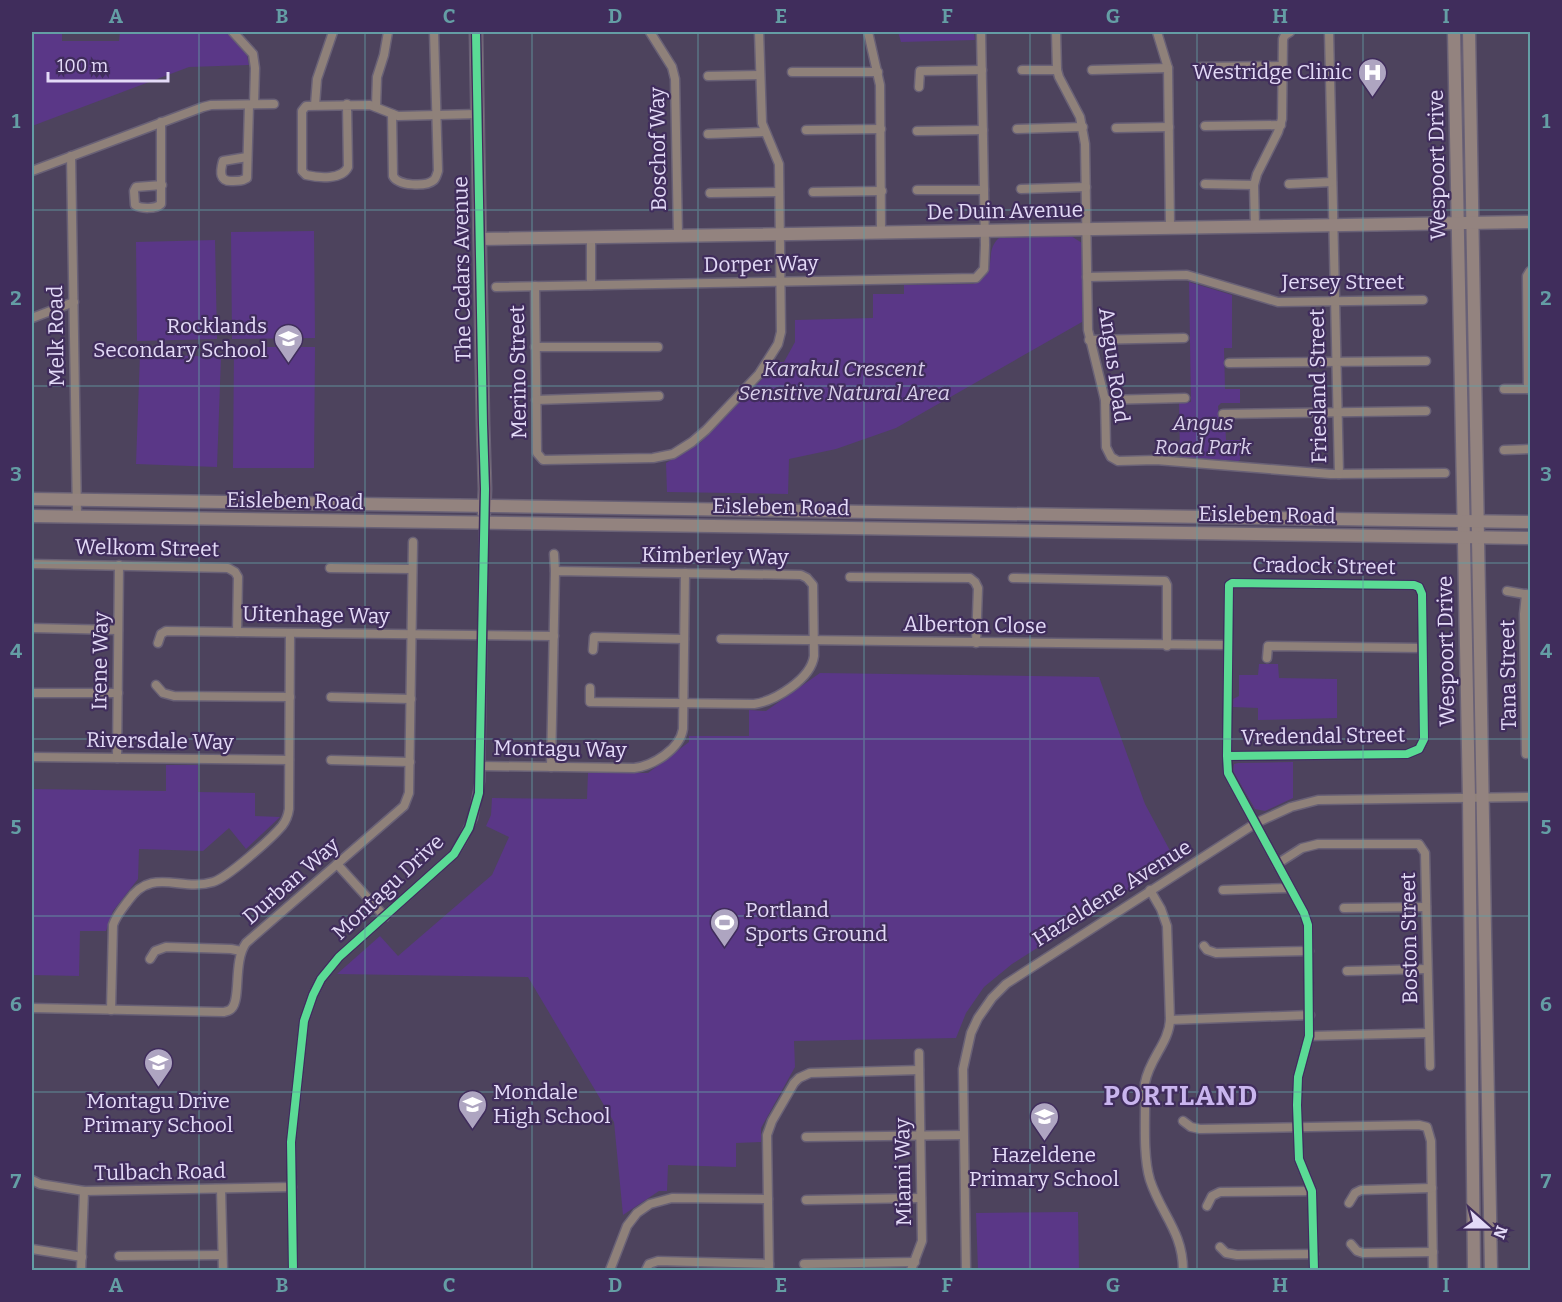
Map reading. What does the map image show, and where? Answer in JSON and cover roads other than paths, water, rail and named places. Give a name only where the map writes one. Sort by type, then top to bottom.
[{"type":"main road","name":"The Cedars Avenue","points":[[476,32],[486,489],[484,522]]},
{"type":"main road","name":"Wespoort Drive","points":[[1454,32],[1469,798],[1474,1270]]},
{"type":"main road","name":"Wespoort Drive","points":[[1469,32],[1491,1270]]},
{"type":"main road","name":"De Duin Avenue","points":[[480,239],[1530,222]]},
{"type":"main road","name":"Eisleben Road","points":[[32,500],[1530,522]]},
{"type":"main road","name":"Eisleben Road","points":[[32,516],[1530,538]]},
{"type":"street","points":[[233,32],[253,54],[255,68],[247,158]]},
{"type":"street","points":[[315,105],[317,78],[333,32]]},
{"type":"street","points":[[376,107],[377,77],[388,32]]},
{"type":"street","points":[[392,114],[393,176],[396,181],[402,184],[428,183],[435,179],[438,171],[434,32]]},
{"type":"street","name":"Boschof Way","points":[[650,32],[672,67],[675,79],[678,236]]},
{"type":"street","points":[[759,32],[761,118],[764,132],[779,164],[781,282]]},
{"type":"street","points":[[867,32],[878,72],[881,129],[881,232]]},
{"type":"street","name":"Dorper Way","points":[[496,287],[975,278],[984,269],[981,32]]},
{"type":"street","points":[[1017,129],[1083,127],[1057,70],[1056,32]]},
{"type":"street","points":[[1157,32],[1168,68],[1170,227]]},
{"type":"street","points":[[1255,226],[1254,185],[1281,125],[1283,39],[1290,32]]},
{"type":"street","name":"Friesland Street","points":[[1329,32],[1339,474]]},
{"type":"street","points":[[1200,67],[1282,66]]},
{"type":"street","points":[[1092,70],[1168,68]]},
{"type":"street","points":[[919,87],[920,71],[982,70]]},
{"type":"street","points":[[1022,70],[1057,70]]},
{"type":"street","points":[[792,72],[878,72]]},
{"type":"street","points":[[708,76],[760,75]]},
{"type":"street","points":[[32,171],[206,106],[274,104]]},
{"type":"street","points":[[347,104],[348,167],[346,172],[338,176],[311,176],[302,171],[302,111],[306,106],[347,104],[376,107],[392,114],[477,114]]},
{"type":"street","points":[[161,122],[162,185]]},
{"type":"street","points":[[1205,126],[1281,125]]},
{"type":"street","name":"Angus Road","points":[[1083,127],[1089,340],[1105,400],[1108,454],[1114,459],[1339,474],[1445,473]]},
{"type":"street","points":[[1116,128],[1169,127]]},
{"type":"street","points":[[806,130],[881,129]]},
{"type":"street","points":[[918,131],[983,130]]},
{"type":"street","points":[[708,134],[764,132]]},
{"type":"street","name":"Melk Road","points":[[71,156],[77,516]]},
{"type":"street","points":[[1289,184],[1332,182]]},
{"type":"street","points":[[1205,184],[1254,185]]},
{"type":"street","points":[[1021,189],[1086,187]]},
{"type":"street","points":[[917,190],[984,190]]},
{"type":"street","points":[[813,192],[882,191]]},
{"type":"street","points":[[710,193],[779,192]]},
{"type":"street","points":[[591,237],[591,285]]},
{"type":"street","points":[[1504,389],[1529,389],[1527,276],[1530,271]]},
{"type":"street","name":"Jersey Street","points":[[1087,277],[1187,275],[1273,301],[1424,300]]},
{"type":"street","name":"Merino Street","points":[[535,286],[537,453],[543,460],[653,458],[673,454],[692,442],[769,361],[778,344],[781,332],[781,282]]},
{"type":"street","points":[[32,318],[74,302]]},
{"type":"street","points":[[1089,340],[1184,338]]},
{"type":"street","points":[[535,346],[658,347]]},
{"type":"street","points":[[1229,363],[1426,361]]},
{"type":"street","points":[[536,400],[659,396]]},
{"type":"street","points":[[1105,400],[1185,398]]},
{"type":"street","points":[[1223,414],[1426,411]]},
{"type":"street","points":[[1504,450],[1530,449]]},
{"type":"street","name":"Montagu Drive","points":[[293,1270],[291,1142],[304,1021],[308,1008],[321,979],[330,966],[448,860],[464,839],[476,809],[480,766],[484,522]]},
{"type":"street","name":"Durban Way","points":[[32,1008],[230,1011],[235,1000],[241,951],[246,943],[404,806],[410,793],[413,542]]},
{"type":"street","points":[[551,767],[554,554]]},
{"type":"street","name":"Welkom Street","points":[[32,564],[224,567],[232,570],[238,577],[237,632]]},
{"type":"street","name":"Irene Way","points":[[117,758],[119,565]]},
{"type":"street","points":[[330,568],[412,569]]},
{"type":"street","name":"Kimberley Way","points":[[555,571],[805,577],[811,581],[814,589],[814,641]]},
{"type":"street","name":"Montagu Way","points":[[480,766],[634,768],[648,765],[679,741],[683,729],[685,573]]},
{"type":"street","points":[[850,577],[969,578],[978,588],[976,643]]},
{"type":"street","points":[[1012,578],[1165,582],[1167,585],[1167,646]]},
{"type":"street","name":"Cradock Street","points":[[1228,645],[1230,584],[1414,585],[1419,587],[1422,594],[1422,648]]},
{"type":"street","points":[[1507,591],[1528,595]]},
{"type":"street","name":"Tana Street","points":[[1526,754],[1528,725],[1524,614],[1528,595]]},
{"type":"street","points":[[32,628],[118,630]]},
{"type":"street","name":"Uitenhage Way","points":[[158,644],[160,634],[166,631],[554,636]]},
{"type":"street","points":[[111,1010],[113,925],[135,891],[151,882],[211,883],[224,877],[286,820],[289,809],[290,633]]},
{"type":"street","points":[[593,650],[594,637],[684,639]]},
{"type":"street","name":"Alberton Close","points":[[721,639],[1228,645]]},
{"type":"street","points":[[590,688],[590,702],[754,704],[771,699],[804,677],[813,660],[814,641]]},
{"type":"street","points":[[1228,645],[1228,773],[1307,919],[1310,1036],[1298,1077],[1298,1127],[1299,1159],[1312,1191],[1314,1270]]},
{"type":"street","points":[[1267,658],[1268,646],[1422,648]]},
{"type":"street","name":"Vredendal Street","points":[[1227,756],[1407,754],[1419,749],[1424,739],[1422,648]]},
{"type":"street","points":[[156,685],[163,693],[174,696],[290,697]]},
{"type":"street","points":[[32,693],[118,693]]},
{"type":"street","points":[[331,697],[411,699]]},
{"type":"street","name":"Riversdale Way","points":[[32,757],[289,760]]},
{"type":"street","points":[[331,760],[410,762]]},
{"type":"street","name":"Hazeldene Avenue","points":[[966,1270],[963,1069],[971,1033],[985,1007],[1006,984],[1256,823],[1291,807],[1318,801],[1530,798]]},
{"type":"street","name":"Boston Street","points":[[1277,864],[1309,845],[1419,844],[1425,853],[1430,1065]]},
{"type":"street","points":[[338,864],[385,917]]},
{"type":"street","points":[[1223,890],[1290,888]]},
{"type":"street","points":[[1150,890],[1161,909],[1167,926],[1170,1020],[1168,1032],[1147,1072],[1146,1161],[1153,1187],[1181,1246],[1184,1270]]},
{"type":"street","points":[[1344,908],[1426,907]]},
{"type":"street","points":[[1204,946],[1207,950],[1216,953],[1309,951]]},
{"type":"street","points":[[150,959],[155,951],[166,947],[241,951]]},
{"type":"street","points":[[1347,971],[1427,969]]},
{"type":"street","points":[[1170,1020],[1310,1016]]},
{"type":"street","points":[[1310,1036],[1428,1033]]},
{"type":"street","name":"Miami Way","points":[[913,1266],[922,1241],[919,1053]]},
{"type":"street","points":[[646,1270],[649,1264],[658,1261],[769,1267],[768,1130],[789,1090],[799,1078],[818,1073],[920,1070]]},
{"type":"street","points":[[1183,1121],[1191,1127],[1200,1129],[1419,1125],[1427,1127],[1430,1131],[1433,1270]]},
{"type":"street","points":[[806,1137],[963,1135]]},
{"type":"street","name":"Tulbach Road","points":[[32,1180],[40,1185],[84,1191],[292,1187]]},
{"type":"street","points":[[1349,1203],[1355,1193],[1361,1190],[1432,1188]]},
{"type":"street","points":[[221,1189],[222,1270]]},
{"type":"street","points":[[81,1270],[84,1191]]},
{"type":"street","points":[[1207,1206],[1212,1196],[1220,1192],[1312,1191]]},
{"type":"street","points":[[610,1270],[627,1226],[637,1213],[650,1204],[672,1198],[768,1199]]},
{"type":"street","points":[[806,1200],[921,1198]]},
{"type":"street","points":[[1351,1244],[1357,1251],[1363,1253],[1432,1252]]},
{"type":"street","points":[[1220,1247],[1226,1253],[1236,1255],[1314,1254]]},
{"type":"street","points":[[32,1249],[82,1257]]},
{"type":"street","points":[[119,1256],[222,1255]]},
{"type":"street","points":[[804,1264],[913,1266]]},
{"type":"place","name":"Westridge Clinic","points":[[1373,98]]},
{"type":"place","name":"Rocklands Secondary School","points":[[288,364]]},
{"type":"place","name":"Portland Sports Ground","points":[[724,948]]},
{"type":"place","name":"Montagu Drive Primary School","points":[[158,1088]]},
{"type":"place","name":"Mondale High School","points":[[472,1130]]},
{"type":"place","name":"Hazeldene Primary School","points":[[1044,1142]]},
{"type":"district","name":"PORTLAND","points":[[1181,1096]]},
{"type":"park label","name":"Karakul Crescent Sensitive Natural Area","points":[[844,381]]},
{"type":"park label","name":"Angus Road Park","points":[[1203,435]]}]
